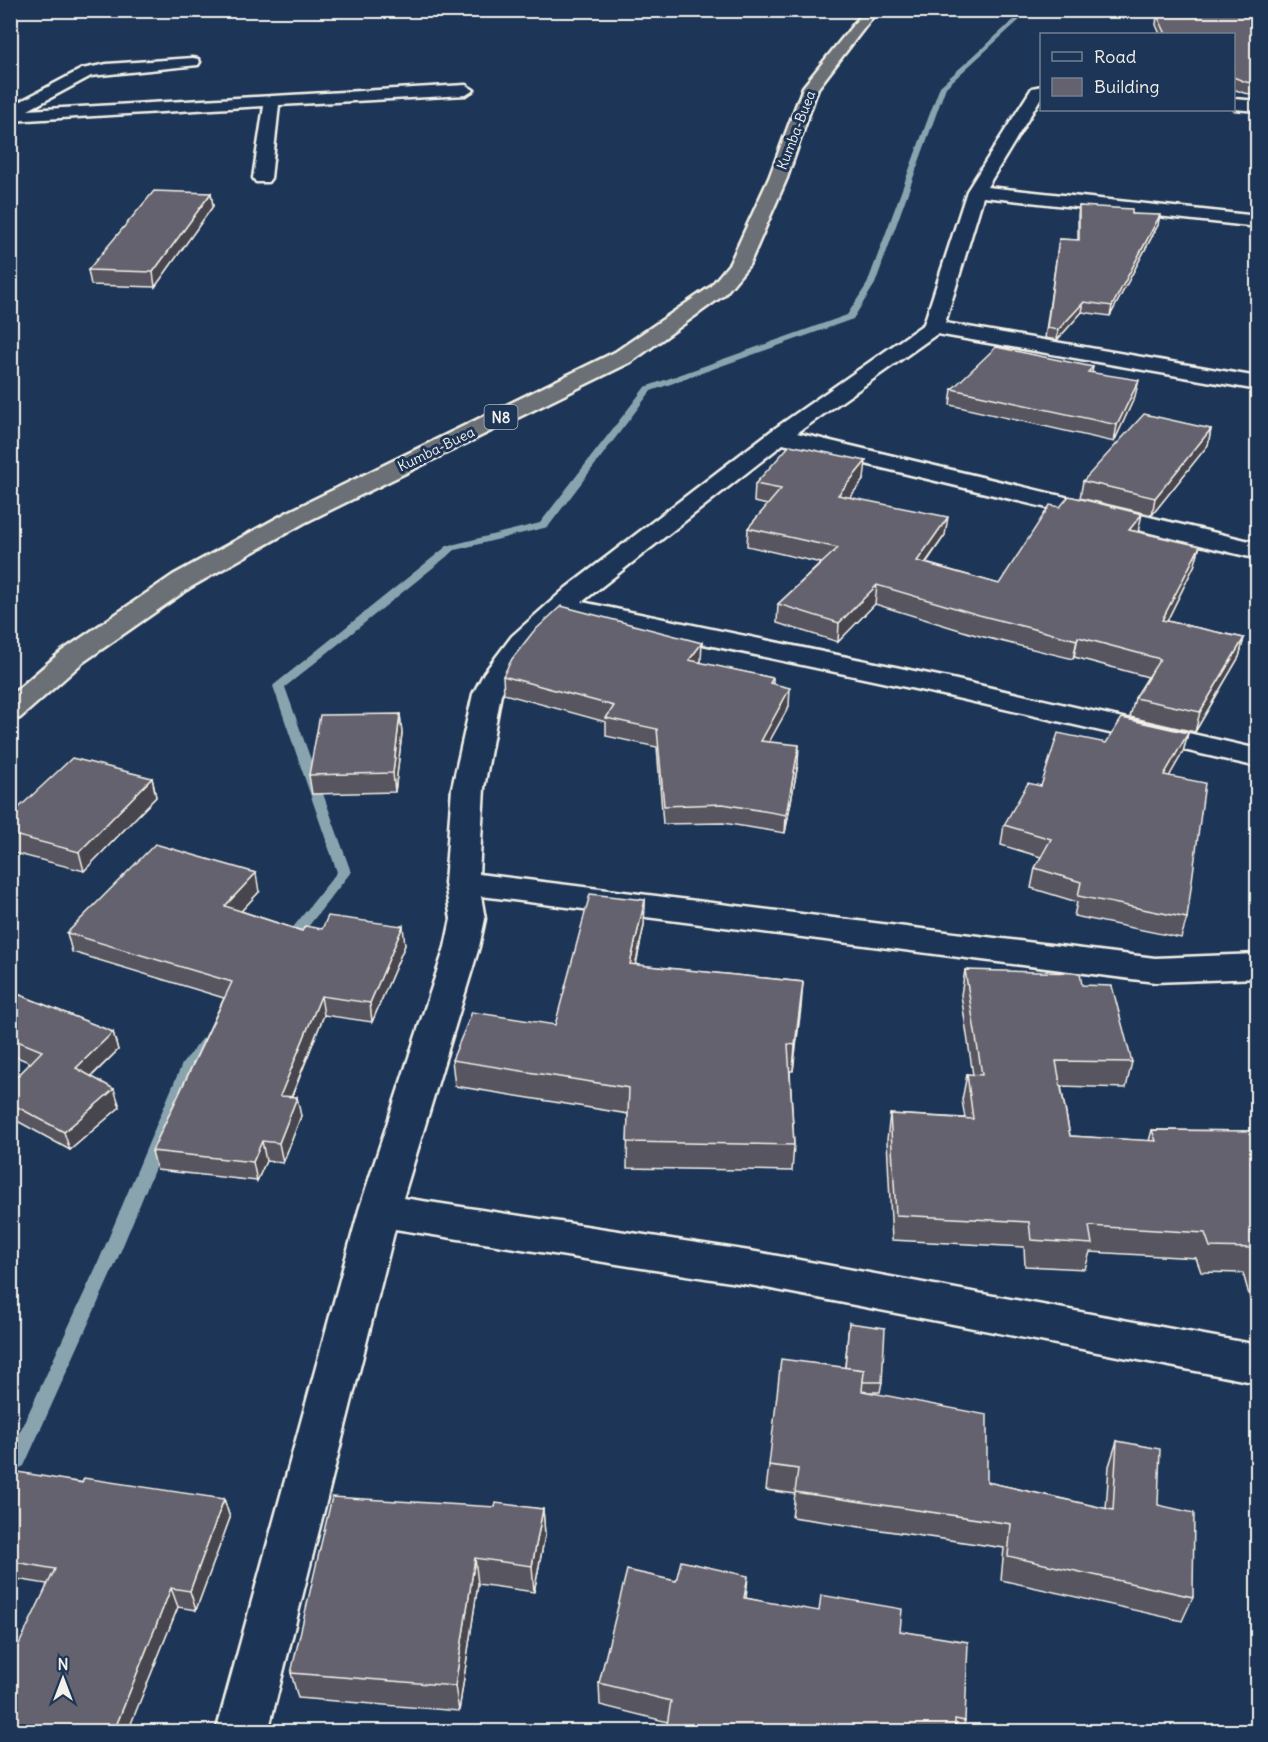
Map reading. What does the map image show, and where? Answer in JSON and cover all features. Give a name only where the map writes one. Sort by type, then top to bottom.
[{"type":"highway","name":"Kumba-Buea","points":[[10,712],[72,657],[182,581],[295,518],[623,357],[717,291],[739,266],[778,178],[811,87],[872,10]]},
{"type":"street","points":[[10,115],[87,72],[192,62]]},
{"type":"street","points":[[10,115],[466,90]]},
{"type":"street","points":[[242,1731],[379,1210],[462,947],[468,919],[462,883],[468,788],[487,694],[498,673],[522,642],[562,606],[779,436],[933,327],[976,191],[1037,91],[1040,90]]},
{"type":"street","points":[[262,178],[272,102]]},
{"type":"street","points":[[1235,104],[1257,106]]},
{"type":"street","points":[[976,191],[1257,222]]},
{"type":"street","points":[[933,327],[1257,384]]},
{"type":"street","points":[[779,436],[1257,550]]},
{"type":"street","points":[[562,606],[948,687],[1257,758]]},
{"type":"street","points":[[462,883],[1155,970],[1257,966]]},
{"type":"street","points":[[379,1210],[756,1269],[1257,1364]]},
{"type":"building","points":[[1188,10],[1257,14],[1257,84],[1235,78],[1235,33],[1166,33],[1157,15]]},
{"type":"building","points":[[154,191],[211,193],[153,272],[88,270]]},
{"type":"building","points":[[1079,206],[1132,209],[1132,214],[1160,215],[1112,306],[1084,302],[1058,330],[1047,328],[1059,239],[1079,240]]},
{"type":"building","points":[[996,347],[1093,367],[1088,372],[1139,380],[1117,425],[952,389]]},
{"type":"building","points":[[1144,414],[1211,429],[1155,498],[1083,481]]},
{"type":"building","points":[[790,445],[866,461],[838,495],[948,517],[917,561],[999,584],[1050,505],[1060,507],[1069,496],[1142,514],[1129,530],[1200,546],[1162,620],[1244,638],[1200,712],[1135,698],[1160,659],[1078,637],[1077,640],[979,615],[877,585],[839,623],[778,604],[838,548],[748,528],[781,489],[755,484]]},
{"type":"building","points":[[561,606],[702,643],[689,660],[773,678],[770,683],[790,688],[761,741],[799,745],[786,815],[723,804],[664,806],[657,729],[606,718],[614,706],[503,676],[512,659],[533,632]]},
{"type":"building","points":[[400,714],[393,773],[309,775],[320,715]]},
{"type":"building","points":[[1122,718],[1188,733],[1164,775],[1205,783],[1187,918],[1078,896],[1081,882],[1035,868],[1051,839],[1004,825],[1028,783],[1041,786],[1058,733],[1106,743]]},
{"type":"building","points":[[72,758],[152,778],[79,852],[10,834],[10,816]]},
{"type":"building","points":[[155,844],[256,873],[225,906],[302,931],[305,926],[322,929],[328,916],[403,926],[370,1003],[321,996],[280,1096],[297,1097],[279,1143],[262,1141],[253,1162],[152,1151],[232,982],[67,933]]},
{"type":"building","points":[[590,894],[645,900],[630,964],[803,982],[795,1045],[788,1044],[794,1145],[627,1142],[629,1088],[452,1060],[472,1012],[555,1025]]},
{"type":"building","points":[[965,970],[1080,973],[1082,985],[1112,986],[1132,1062],[1056,1061],[1070,1136],[1156,1141],[1152,1130],[1257,1131],[1257,1264],[1253,1248],[1210,1247],[1205,1233],[1089,1226],[1092,1244],[1031,1240],[1029,1222],[896,1215],[890,1114],[973,1119],[967,1074],[982,1075]]},
{"type":"building","points":[[10,991],[113,1032],[76,1068],[114,1089],[64,1132],[10,1103],[10,1084],[42,1051],[10,1038]]},
{"type":"building","points":[[849,1323],[885,1328],[882,1382],[863,1382],[864,1370],[845,1368]]},
{"type":"building","points":[[781,1359],[864,1370],[862,1391],[987,1415],[987,1482],[1113,1510],[1117,1441],[1160,1449],[1158,1505],[1194,1513],[1193,1597],[1008,1556],[1011,1524],[795,1492],[798,1469],[769,1465]]},
{"type":"building","points":[[12,1471],[82,1483],[84,1478],[224,1499],[190,1591],[171,1588],[116,1726],[149,1731],[10,1731],[10,1663],[55,1569],[10,1561],[10,1474]]},
{"type":"building","points":[[332,1497],[495,1507],[496,1503],[543,1509],[532,1566],[475,1558],[455,1686],[291,1673]]},
{"type":"building","points":[[681,1561],[748,1576],[744,1598],[819,1611],[821,1595],[902,1609],[900,1631],[968,1642],[965,1721],[955,1719],[955,1731],[666,1731],[671,1701],[599,1683],[627,1570],[676,1581]]},
{"type":"waterway","points":[[288,943],[344,872],[279,686],[451,548],[544,525],[648,389],[850,317],[871,284],[943,86],[1022,15],[1018,10]]},
{"type":"waterway","points":[[10,1465],[17,1460],[106,1265],[190,1064],[208,1042]]}]
